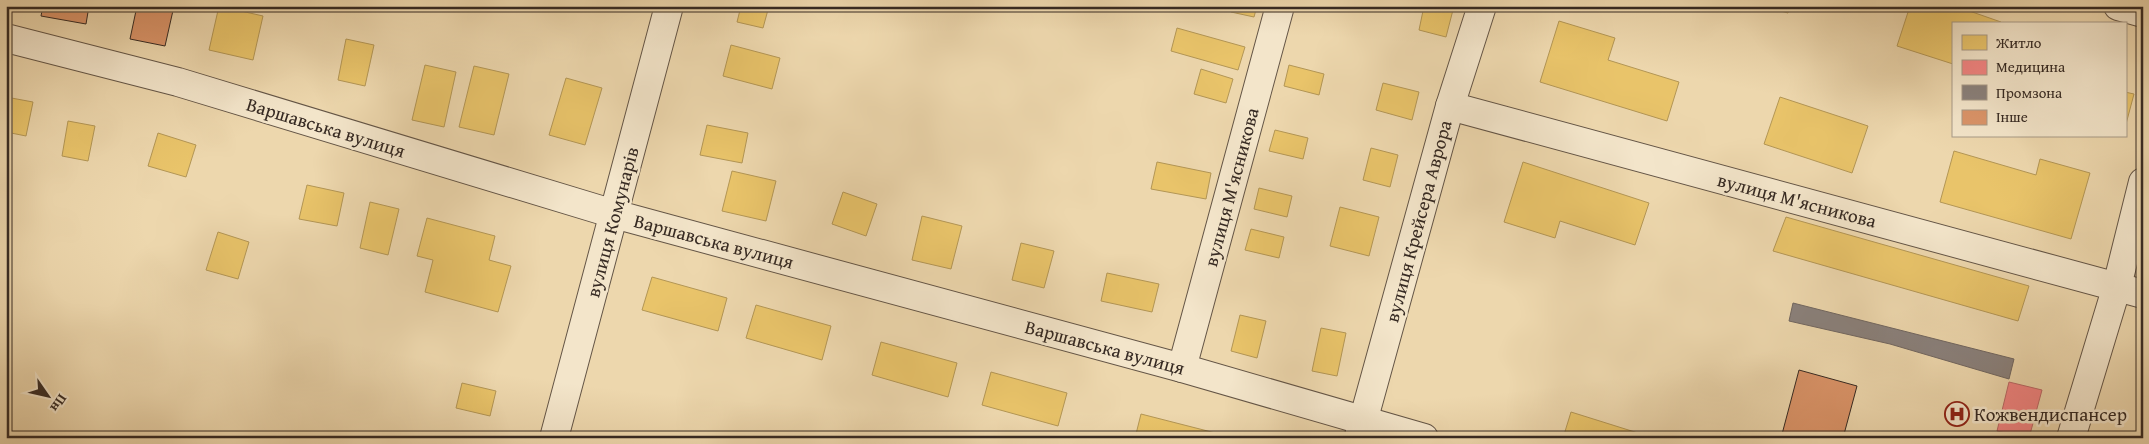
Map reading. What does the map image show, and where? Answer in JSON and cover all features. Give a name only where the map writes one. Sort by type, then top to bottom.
[{"type":"street","name":"вулиця Комунарів","points":[[554,438],[669,6]]},
{"type":"street","name":"вулиця М'ясникова","points":[[1182,368],[1280,6]]},
{"type":"street","name":"вулиця Крейсера Аврора","points":[[1361,429],[1450,106],[1482,6]]},
{"type":"street","points":[[2118,6],[2143,13]]},
{"type":"street","name":"Варшавська вулиця","points":[[6,38],[178,82],[614,214],[1182,368],[1361,429],[1424,438]]},
{"type":"street","name":"вулиця М'ясникова","points":[[1450,106],[2143,294]]},
{"type":"street","points":[[2071,438],[2117,286],[2143,182]]},
{"type":"building: Житло","points":[[219,6],[263,16],[253,60],[209,50]]},
{"type":"building: Житло","points":[[741,6],[769,6],[763,28],[737,22]]},
{"type":"building: Житло","points":[[1233,6],[1257,6],[1254,17],[1231,12]]},
{"type":"building: Житло","points":[[1424,6],[1454,6],[1446,37],[1419,30]]},
{"type":"building: Житло","points":[[1763,6],[1790,6],[1788,13]]},
{"type":"building: Житло","points":[[1910,6],[1955,6],[2001,22],[1952,22],[1952,64],[1897,46]]},
{"type":"building: Житло","points":[[1559,21],[1615,38],[1608,60],[1679,82],[1667,121],[1540,82]]},
{"type":"building: Житло","points":[[1177,28],[1245,47],[1238,70],[1171,51]]},
{"type":"building: Житло","points":[[346,39],[374,45],[365,86],[338,80]]},
{"type":"building: Житло","points":[[731,45],[780,58],[772,89],[723,76]]},
{"type":"building: Житло","points":[[425,65],[456,72],[444,127],[412,120]]},
{"type":"building: Житло","points":[[1289,65],[1324,74],[1319,95],[1284,86]]},
{"type":"building: Житло","points":[[474,66],[509,74],[494,135],[459,127]]},
{"type":"building: Житло","points":[[1201,69],[1233,79],[1226,103],[1194,94]]},
{"type":"building: Житло","points":[[566,78],[602,88],[585,145],[549,135]]},
{"type":"building: Житло","points":[[1383,83],[1419,92],[1412,120],[1376,110]]},
{"type":"building: Житло","points":[[2126,92],[2134,94],[2126,124]]},
{"type":"building: Житло","points":[[6,97],[33,102],[26,136],[6,132]]},
{"type":"building: Житло","points":[[1780,97],[1868,126],[1852,173],[1764,144]]},
{"type":"building: Житло","points":[[68,121],[95,126],[88,161],[62,156]]},
{"type":"building: Житло","points":[[707,125],[748,133],[742,163],[700,155]]},
{"type":"building: Житло","points":[[1275,130],[1308,138],[1303,159],[1269,151]]},
{"type":"building: Житло","points":[[158,133],[196,145],[186,177],[148,166]]},
{"type":"building: Житло","points":[[1371,148],[1398,155],[1390,187],[1363,180]]},
{"type":"building: Житло","points":[[1954,151],[2036,175],[2040,159],[2090,173],[2071,239],[1940,202]]},
{"type":"building: Житло","points":[[1157,162],[1211,173],[1206,199],[1151,189]]},
{"type":"building: Житло","points":[[1523,162],[1649,203],[1635,245],[1560,221],[1555,238],[1504,222]]},
{"type":"building: Житло","points":[[732,171],[776,181],[766,221],[722,211]]},
{"type":"building: Житло","points":[[307,185],[344,193],[337,226],[299,219]]},
{"type":"building: Житло","points":[[1259,188],[1292,196],[1287,217],[1254,209]]},
{"type":"building: Житло","points":[[843,192],[877,204],[866,236],[832,224]]},
{"type":"building: Житло","points":[[370,202],[399,209],[388,255],[360,248]]},
{"type":"building: Житло","points":[[1340,207],[1379,217],[1369,256],[1330,246]]},
{"type":"building: Житло","points":[[922,216],[962,226],[951,269],[912,260]]},
{"type":"building: Житло","points":[[1786,217],[2029,286],[2018,321],[1773,251]]},
{"type":"building: Житло","points":[[427,218],[495,236],[489,260],[511,266],[498,312],[425,292],[433,260],[417,256]]},
{"type":"building: Житло","points":[[1251,229],[1284,237],[1279,258],[1245,250]]},
{"type":"building: Житло","points":[[218,232],[249,242],[238,279],[206,270]]},
{"type":"building: Житло","points":[[1021,243],[1054,251],[1044,288],[1012,280]]},
{"type":"building: Житло","points":[[1107,273],[1159,284],[1152,312],[1101,301]]},
{"type":"building: Житло","points":[[652,277],[727,298],[718,331],[642,310]]},
{"type":"building: Житло","points":[[756,305],[831,326],[822,360],[746,338]]},
{"type":"building: Житло","points":[[1240,315],[1266,321],[1257,358],[1231,351]]},
{"type":"building: Житло","points":[[1321,328],[1346,333],[1337,376],[1312,371]]},
{"type":"building: Житло","points":[[881,342],[957,363],[948,397],[872,375]]},
{"type":"building: Житло","points":[[991,372],[1067,393],[1058,426],[982,405]]},
{"type":"building: Житло","points":[[462,383],[496,391],[490,416],[456,408]]},
{"type":"building: Житло","points":[[1571,412],[1654,438],[1563,438]]},
{"type":"building: Житло","points":[[1141,414],[1235,438],[1135,438]]},
{"type":"building: Медицина","points":[[2009,382],[2042,390],[2029,438],[1997,431]]},
{"type":"building: Промзона","points":[[1793,303],[2014,359],[2009,379],[1890,344],[1789,321]]},
{"type":"building: Інше","points":[[43,6],[89,6],[86,24],[41,16]]},
{"type":"building: Інше","points":[[137,6],[174,6],[165,46],[130,39]]},
{"type":"building: Інше","points":[[1799,370],[1857,386],[1843,438],[1781,438]]},
{"type":"place","name":"Кожвендиспансер","points":[[1957,414]]}]
